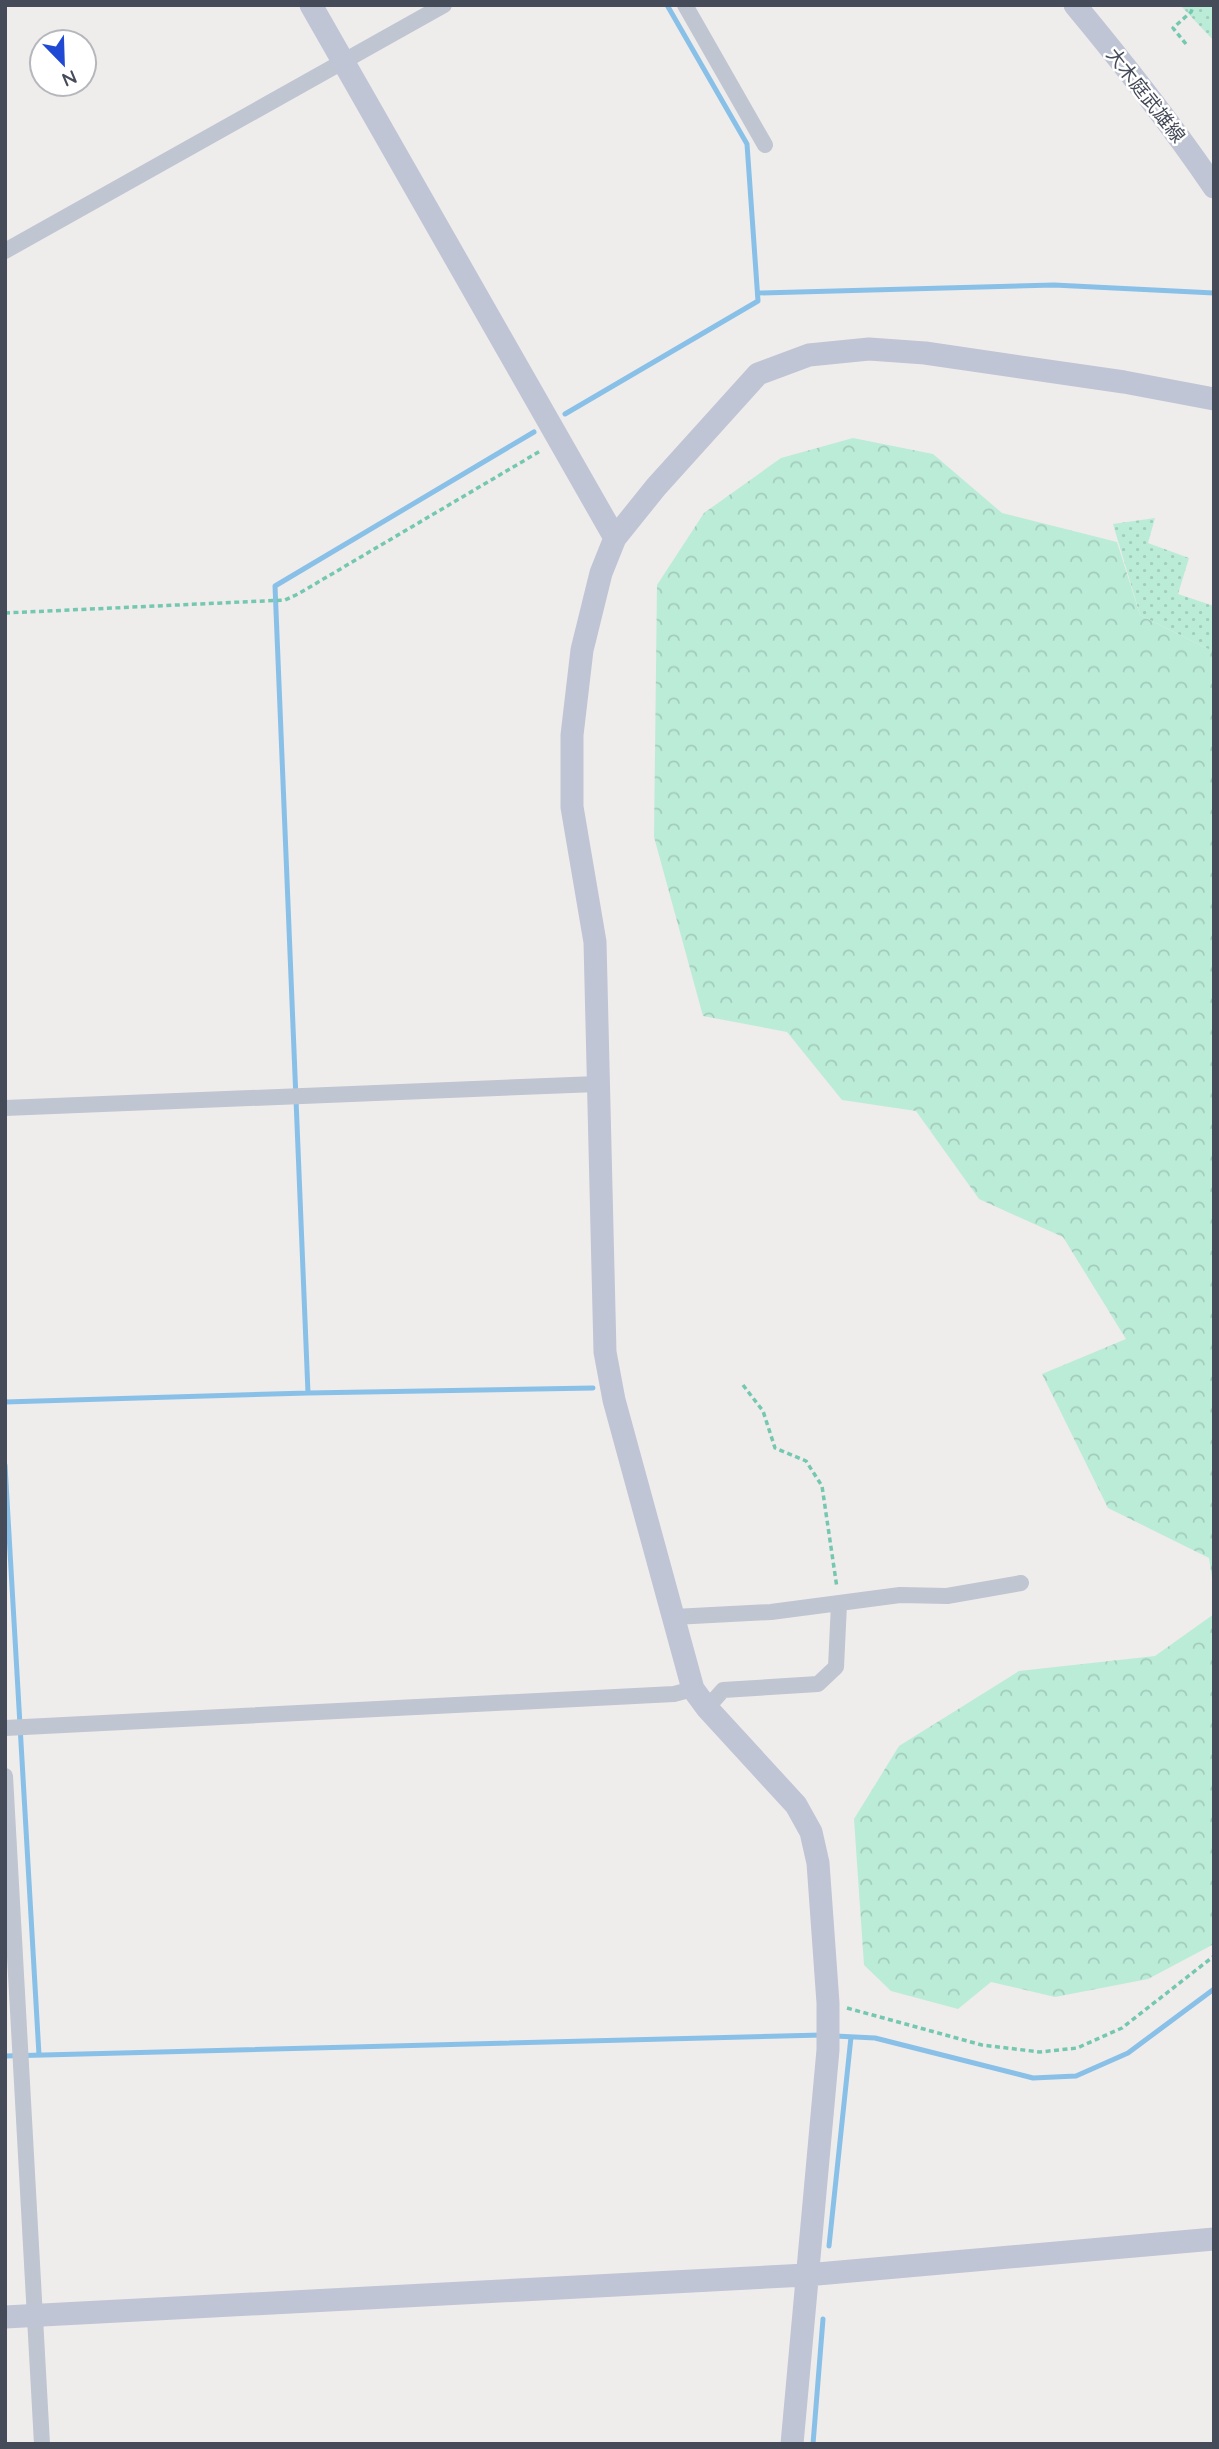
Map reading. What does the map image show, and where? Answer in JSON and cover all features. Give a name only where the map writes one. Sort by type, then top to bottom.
[{"type":"street","points":[[311,5],[615,538]]},
{"type":"street","points":[[5,251],[444,5]]},
{"type":"street","points":[[685,5],[765,145]]},
{"type":"street","name":"大木庭武雄線","points":[[1075,5],[1113,50],[1214,187]]},
{"type":"street","points":[[792,2444],[828,2050],[818,1863],[811,1832],[796,1805],[707,1708],[693,1689],[614,1400],[606,1352],[595,942],[572,807],[572,735],[582,650],[601,573],[615,538],[656,487],[758,374],[808,355],[869,349],[925,353],[1124,382],[1214,399]]},
{"type":"street","points":[[5,1108],[597,1084]]},
{"type":"street","points":[[674,1617],[771,1612],[900,1595],[947,1596],[1021,1583]]},
{"type":"street","points":[[707,1708],[723,1690],[818,1684],[836,1667],[839,1604]]},
{"type":"street","points":[[8,1728],[674,1694],[693,1689]]},
{"type":"street","points":[[5,1776],[42,2444]]},
{"type":"street","points":[[5,2317],[806,2275],[1214,2239]]},
{"type":"path","points":[[1186,44],[1173,28],[1191,12],[1194,5]]},
{"type":"path","points":[[5,613],[285,600],[559,440]]},
{"type":"path","points":[[743,1385],[763,1411],[775,1448],[806,1461],[822,1486],[839,1604]]},
{"type":"path","points":[[828,2012],[982,2045],[1040,2053],[1077,2048],[1122,2028],[1214,1956]]},
{"type":"green space","points":[[1180,5],[1214,5],[1214,41]]},
{"type":"green space","points":[[853,438],[933,454],[1002,513],[1117,542],[1140,615],[1208,649],[1214,649],[1214,1591],[1209,1558],[1108,1508],[1042,1374],[1126,1339],[1063,1237],[979,1199],[916,1111],[842,1100],[787,1032],[703,1016],[654,837],[657,585],[704,513],[781,458]]},
{"type":"green space","points":[[1155,518],[1148,543],[1189,558],[1178,594],[1214,606],[1214,649],[1208,649],[1140,615],[1113,524]]},
{"type":"green space","points":[[1214,1614],[1214,1944],[1148,1979],[1055,1997],[991,1982],[958,2009],[891,1991],[864,1965],[854,1819],[899,1746],[1019,1671],[1155,1656]]},
{"type":"waterway","points":[[565,414],[758,301],[747,144],[667,5]]},
{"type":"waterway","points":[[758,293],[1054,285],[1214,293]]},
{"type":"waterway","points":[[5,1402],[308,1393],[275,586],[534,432]]},
{"type":"waterway","points":[[308,1393],[593,1388]]},
{"type":"waterway","points":[[5,1465],[39,2055]]},
{"type":"waterway","points":[[835,2036],[875,2038],[1033,2078],[1076,2076],[1128,2053],[1214,1989]]},
{"type":"waterway","points":[[5,2056],[822,2035]]},
{"type":"waterway","points":[[829,2246],[851,2037]]},
{"type":"waterway","points":[[813,2444],[823,2319]]}]
